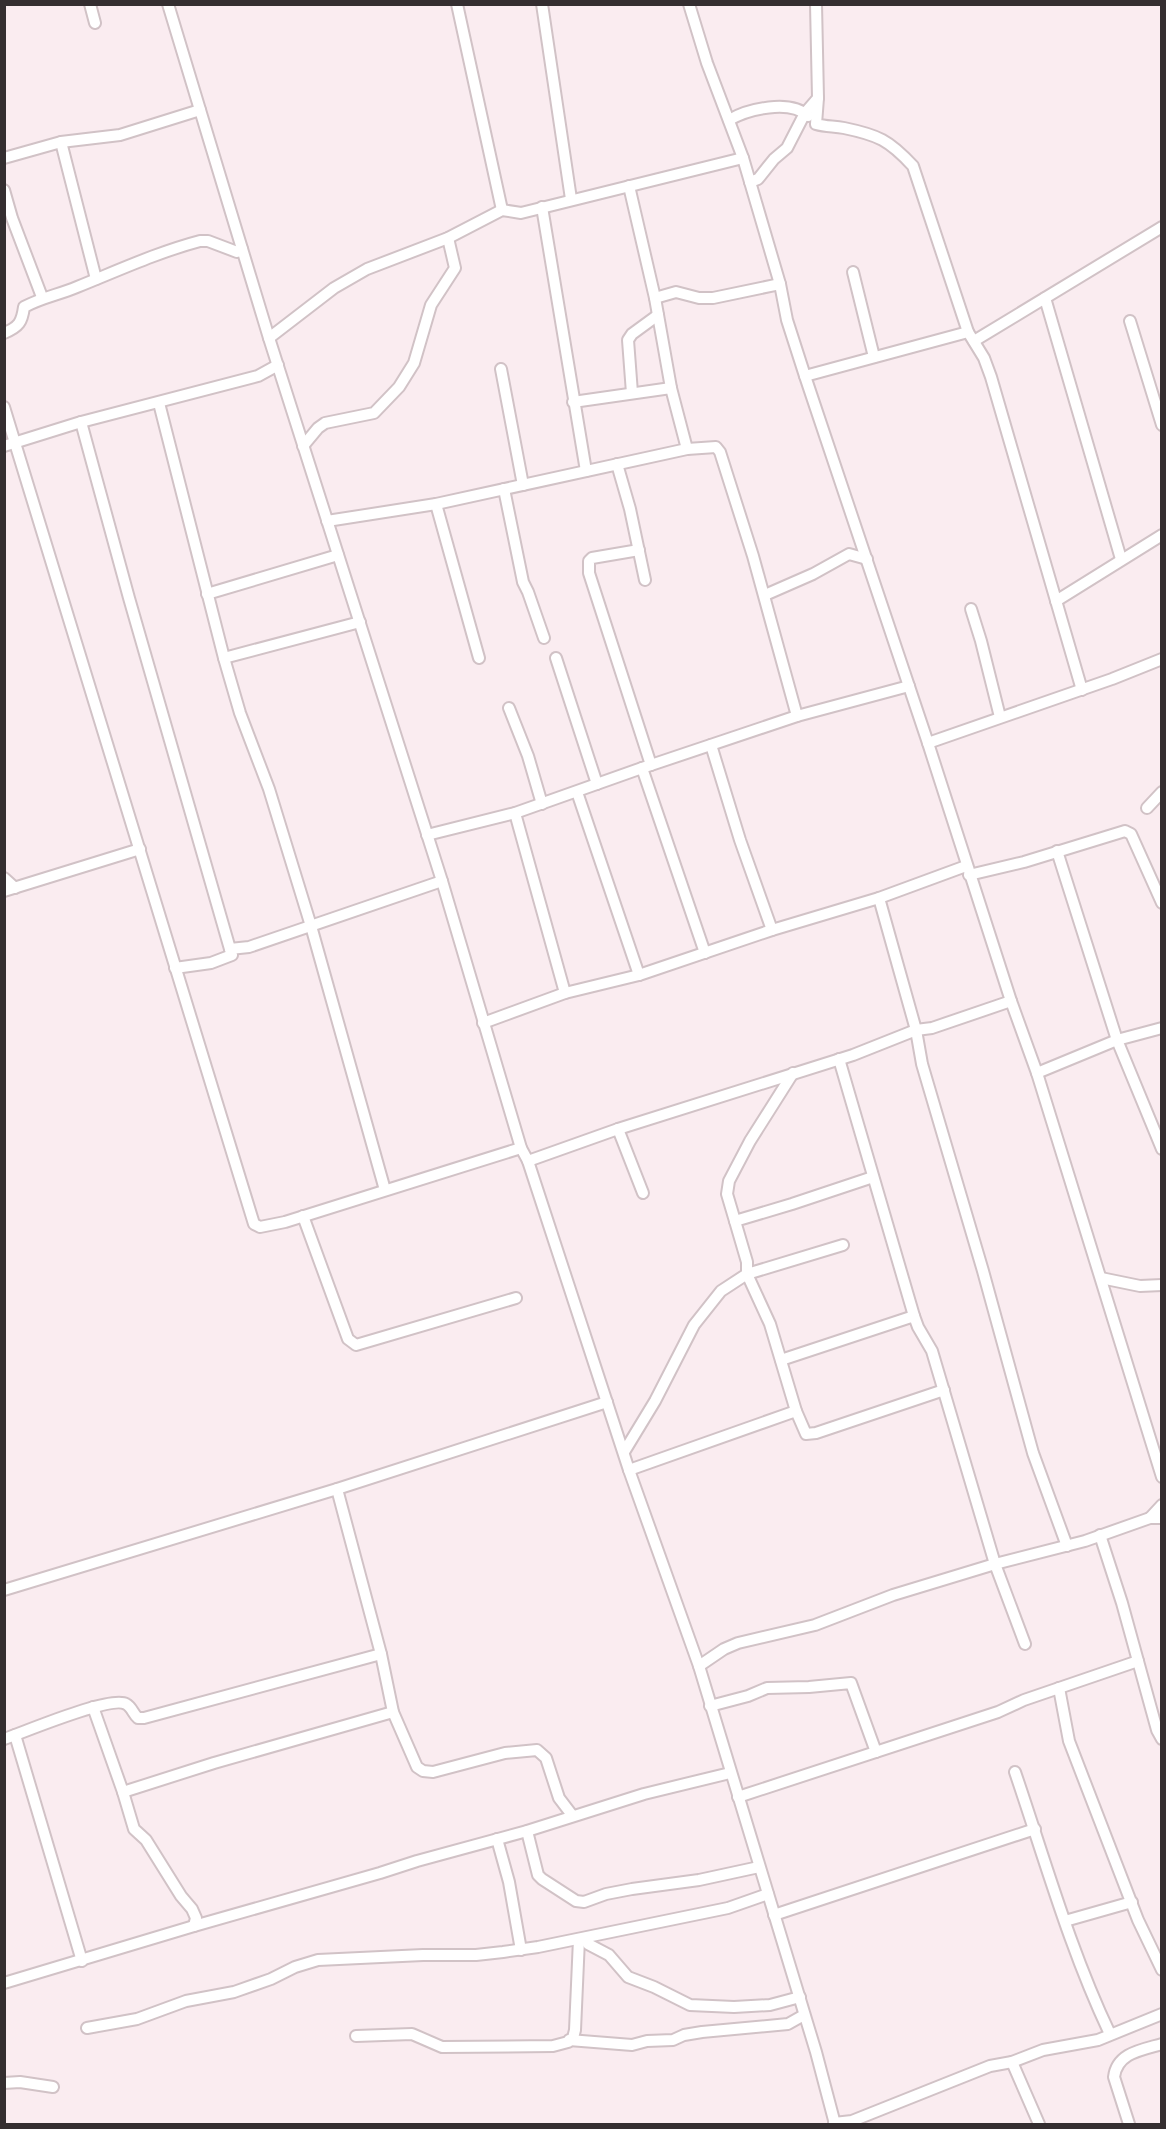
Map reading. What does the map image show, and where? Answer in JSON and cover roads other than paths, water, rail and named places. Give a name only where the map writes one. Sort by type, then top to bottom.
[{"type":"street","points":[[90,4],[95,23]]},
{"type":"street","points":[[168,4],[269,338],[442,881],[521,1148],[528,1161],[629,1470],[699,1666],[800,1997],[834,2124],[852,2121],[982,2069],[1012,2062],[1042,2050],[1084,2043],[1161,2014]]},
{"type":"street","points":[[457,4],[502,210]]},
{"type":"street","points":[[542,4],[571,199]]},
{"type":"street","points":[[689,4],[707,63],[743,158],[780,284],[787,320],[805,376],[928,743],[1011,1001],[1037,1073],[1161,1474]]},
{"type":"street","points":[[816,4],[818,98],[816,124]]},
{"type":"street","points":[[750,182],[758,179],[774,159],[787,148],[805,113],[818,98]]},
{"type":"street","points":[[729,120],[748,110],[791,108],[805,113],[816,124],[827,128],[837,127],[873,135],[894,146],[913,166],[971,336],[984,358],[991,377],[1082,690]]},
{"type":"street","points":[[4,158],[62,142],[120,135],[200,110]]},
{"type":"street","points":[[62,142],[96,279]]},
{"type":"street","points":[[269,338],[351,278],[411,251],[448,238],[502,210],[521,213],[743,158]]},
{"type":"street","points":[[628,186],[655,298],[671,388],[687,449]]},
{"type":"street","points":[[4,190],[12,218],[42,297]]},
{"type":"street","points":[[542,207],[586,471]]},
{"type":"street","points":[[805,376],[874,357],[971,336],[1045,298],[1161,227]]},
{"type":"street","points":[[303,446],[325,423],[374,413],[409,373],[427,323],[430,305],[455,268],[448,238]]},
{"type":"street","points":[[4,333],[16,328],[22,321],[24,307],[42,297],[74,289],[126,266],[200,241],[208,241],[237,252],[242,249]]},
{"type":"street","points":[[853,272],[874,357]]},
{"type":"street","points":[[655,298],[676,292],[699,298],[713,298],[780,284]]},
{"type":"street","points":[[1045,298],[1121,559]]},
{"type":"street","points":[[632,393],[628,340],[632,333],[658,315]]},
{"type":"street","points":[[1130,321],[1161,425]]},
{"type":"street","points":[[10,444],[81,422],[258,376],[278,365]]},
{"type":"street","points":[[501,369],[523,485]]},
{"type":"street","points":[[573,402],[671,388]]},
{"type":"street","points":[[159,403],[224,658],[240,712],[269,789],[311,926],[385,1190]]},
{"type":"street","points":[[4,407],[10,444],[140,849],[253,1222],[260,1227],[303,1216],[521,1148]]},
{"type":"street","points":[[81,422],[232,955],[222,960],[175,968]]},
{"type":"street","points":[[327,521],[436,504],[687,449],[713,446],[719,448],[765,595],[797,716]]},
{"type":"street","points":[[617,464],[645,580]]},
{"type":"street","points":[[504,489],[523,582],[544,638]]},
{"type":"street","points":[[436,504],[479,658]]},
{"type":"street","points":[[1056,600],[1161,535]]},
{"type":"street","points":[[639,550],[592,558],[588,565],[589,573],[705,953]]},
{"type":"street","points":[[765,595],[813,574],[849,554],[867,559]]},
{"type":"street","points":[[207,594],[338,555]]},
{"type":"street","points":[[971,609],[1000,717]]},
{"type":"street","points":[[224,658],[360,622]]},
{"type":"street","points":[[556,658],[597,784]]},
{"type":"street","points":[[928,743],[1082,690],[1161,659]]},
{"type":"street","points":[[427,836],[515,813],[797,716],[909,686]]},
{"type":"street","points":[[509,708],[528,756],[542,804]]},
{"type":"street","points":[[711,745],[740,840],[772,930]]},
{"type":"street","points":[[578,792],[639,975]]},
{"type":"street","points":[[1147,808],[1161,792]]},
{"type":"street","points":[[515,813],[565,993]]},
{"type":"street","points":[[483,1023],[565,993],[639,975],[772,930],[968,870],[1024,862],[1127,831],[1132,836],[1161,903]]},
{"type":"street","points":[[4,878],[10,890],[140,849]]},
{"type":"street","points":[[1057,851],[1117,1040],[1161,1149]]},
{"type":"street","points":[[230,950],[249,947],[442,881]]},
{"type":"street","points":[[879,898],[916,1030],[922,1064],[980,1260],[1033,1453],[1066,1546]]},
{"type":"street","points":[[528,1161],[618,1129],[839,1059],[916,1030],[932,1028],[1011,1001]]},
{"type":"street","points":[[1037,1073],[1117,1040],[1161,1028]]},
{"type":"street","points":[[839,1059],[914,1316],[932,1351],[995,1564],[1025,1644]]},
{"type":"street","points":[[793,1073],[750,1141],[729,1181],[727,1194],[747,1262],[747,1274],[770,1324],[804,1431],[811,1435],[944,1390]]},
{"type":"street","points":[[618,1129],[643,1193]]},
{"type":"street","points":[[735,1221],[873,1177]]},
{"type":"street","points":[[303,1216],[348,1339],[356,1345],[516,1298]]},
{"type":"street","points":[[624,1452],[655,1401],[694,1325],[721,1291],[747,1274],[843,1245]]},
{"type":"street","points":[[1101,1278],[1140,1286],[1161,1285]]},
{"type":"street","points":[[781,1360],[914,1316]]},
{"type":"street","points":[[4,1590],[337,1490],[608,1402]]},
{"type":"street","points":[[629,1470],[796,1411]]},
{"type":"street","points":[[337,1490],[381,1654],[393,1713],[417,1767],[423,1772],[440,1771],[505,1753],[533,1749],[546,1758],[561,1802],[572,1815]]},
{"type":"street","points":[[1150,1518],[1161,1504]]},
{"type":"street","points":[[699,1666],[724,1649],[738,1643],[815,1625],[893,1595],[995,1564],[1066,1546],[1150,1518],[1161,1518]]},
{"type":"street","points":[[1100,1535],[1161,1739]]},
{"type":"street","points":[[82,1961],[10,1737],[93,1707],[117,1702],[124,1702],[128,1705],[138,1718],[153,1717],[381,1654]]},
{"type":"street","points":[[738,1797],[998,1712],[1024,1700],[1138,1661]]},
{"type":"street","points":[[710,1706],[748,1696],[767,1688],[851,1683],[876,1752]]},
{"type":"street","points":[[1059,1688],[1069,1741],[1138,1920],[1161,1970]]},
{"type":"street","points":[[93,1707],[134,1829],[146,1840],[181,1896],[192,1908],[196,1918],[194,1926]]},
{"type":"street","points":[[123,1792],[214,1763],[393,1713]]},
{"type":"street","points":[[1015,1772],[1089,1988],[1110,2034]]},
{"type":"street","points":[[4,1983],[527,1831],[572,1815],[730,1773]]},
{"type":"street","points":[[774,1915],[1035,1829]]},
{"type":"street","points":[[527,1831],[538,1875],[542,1880],[576,1901],[584,1902],[606,1894],[699,1880],[759,1867]]},
{"type":"street","points":[[496,1839],[509,1881],[521,1950]]},
{"type":"street","points":[[87,2028],[137,2019],[186,2001],[234,1992],[318,1960],[476,1955],[521,1950],[728,1908],[768,1894]]},
{"type":"street","points":[[1065,1921],[1132,1902]]},
{"type":"street","points":[[582,1939],[609,1956],[628,1977],[690,2005],[734,2007],[770,2005],[800,1997]]},
{"type":"street","points":[[356,2036],[412,2034],[442,2047],[553,2046],[568,2042],[573,2038],[575,2030],[582,1939]]},
{"type":"street","points":[[569,2040],[632,2045],[673,2040],[684,2035],[702,2032],[788,2024],[804,2015]]},
{"type":"street","points":[[1130,2124],[1114,2077],[1115,2070],[1127,2055],[1161,2044]]},
{"type":"street","points":[[1012,2062],[1039,2124]]},
{"type":"street","points":[[4,2083],[27,2082],[53,2087]]}]
